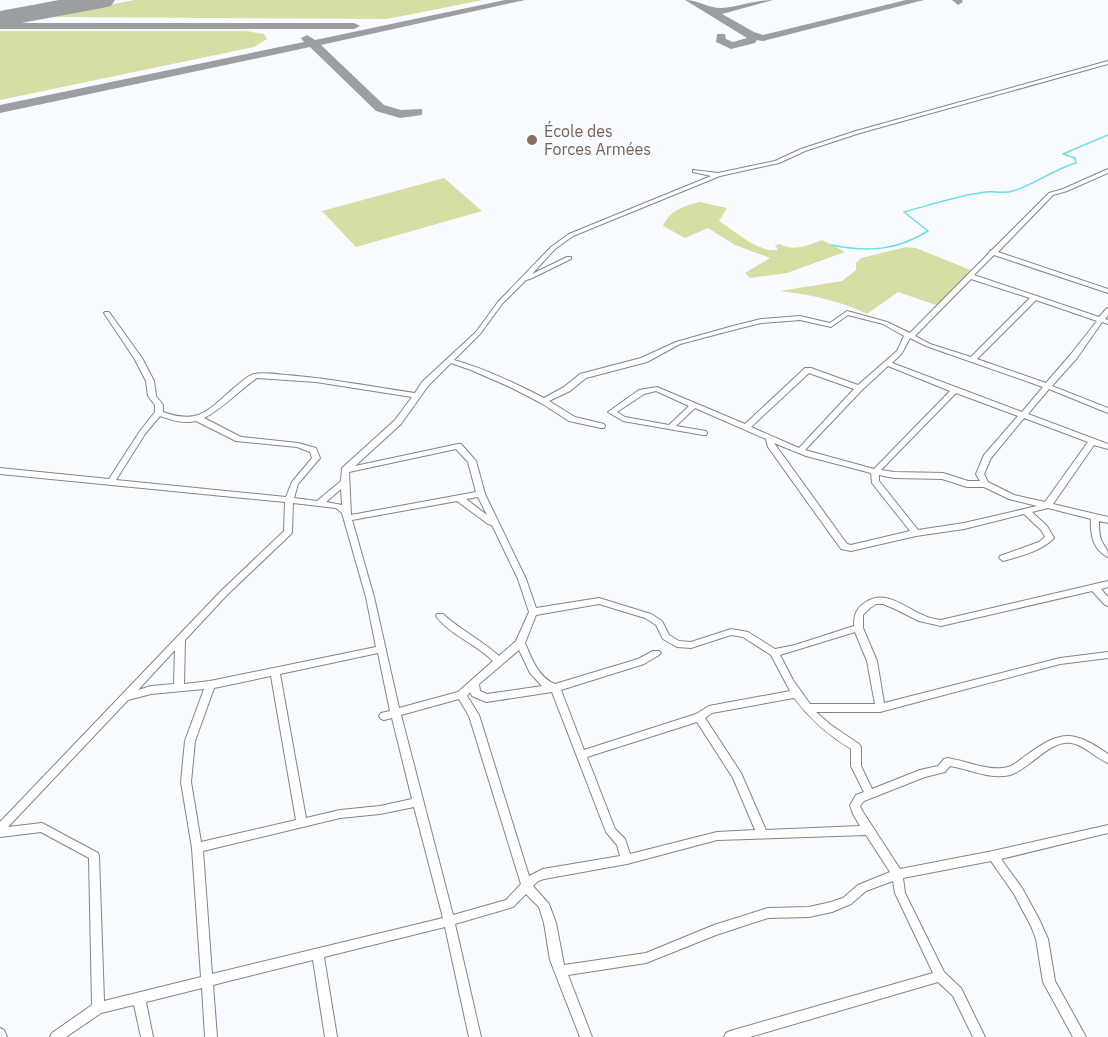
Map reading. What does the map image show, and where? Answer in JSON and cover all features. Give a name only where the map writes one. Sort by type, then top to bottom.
[{"type":"street","points":[[475,1037],[449,921],[395,712],[348,515],[345,470],[398,422],[425,384],[478,333],[500,303],[553,248],[571,235],[718,175],[777,162],[803,150],[858,132],[1108,62]]},
{"type":"street","points":[[695,171],[718,175]]},
{"type":"street","points":[[800,452],[859,388],[900,352],[914,330],[944,306],[992,252],[1051,194],[1108,171]]},
{"type":"street","points":[[992,252],[1108,291]]},
{"type":"street","points":[[525,279],[569,258]]},
{"type":"street","points":[[970,276],[1105,321]]},
{"type":"street","points":[[973,359],[1035,297]]},
{"type":"street","points":[[985,484],[980,474],[987,457],[1105,321],[1108,310]]},
{"type":"street","points":[[106,313],[138,358],[150,381],[152,396],[159,405],[159,412]]},
{"type":"street","points":[[544,400],[567,389],[583,376],[644,360],[678,343],[761,321],[805,318],[831,326],[844,314],[855,313],[885,323],[928,345],[1047,386],[1108,411]]},
{"type":"street","points":[[450,361],[482,371],[544,400],[572,419],[601,426]]},
{"type":"street","points":[[887,363],[1108,447]]},
{"type":"street","points":[[746,427],[808,370],[859,388]]},
{"type":"street","points":[[197,418],[226,402],[255,376],[327,380],[379,392],[417,396]]},
{"type":"street","points":[[703,433],[623,419],[612,412],[652,388],[816,458],[856,464],[875,472],[894,476],[943,476],[966,484],[985,484],[1012,496],[1108,520]]},
{"type":"street","points":[[916,533],[875,481],[875,472],[955,390]]},
{"type":"street","points":[[671,427],[694,405]]},
{"type":"street","points":[[0,831],[180,639],[288,532],[289,500],[297,477],[316,458],[313,450],[298,445],[238,439],[197,418],[171,418],[159,412]]},
{"type":"street","points":[[111,482],[134,450],[153,415],[159,412]]},
{"type":"street","points":[[769,437],[771,445],[844,547],[851,548],[916,533],[964,526],[1047,506],[1093,441]]},
{"type":"street","points":[[345,470],[458,446],[472,461],[481,494],[522,579],[533,612],[520,643],[461,695],[384,716]]},
{"type":"street","points":[[0,471],[338,506],[348,515]]},
{"type":"street","points":[[318,504],[345,482]]},
{"type":"street","points":[[348,515],[481,494]]},
{"type":"street","points":[[1004,558],[1042,544],[1050,537],[1044,528],[1022,512],[1012,496]]},
{"type":"street","points":[[460,499],[475,507],[494,524]]},
{"type":"street","points":[[1095,518],[1094,533],[1099,546],[1108,554]]},
{"type":"street","points":[[880,708],[872,661],[858,628],[859,614],[877,602],[894,602],[920,618],[941,623],[1108,584]]},
{"type":"street","points":[[1094,587],[1108,603]]},
{"type":"street","points":[[533,612],[599,601],[648,616],[659,623],[666,637],[677,644],[691,645],[731,632],[745,634],[774,653],[794,694],[807,708],[833,734],[856,747],[856,766],[870,795]]},
{"type":"street","points":[[440,616],[452,628],[488,649],[499,661]]},
{"type":"street","points":[[774,653],[814,644],[833,634],[858,628]]},
{"type":"street","points":[[179,687],[180,639]]},
{"type":"street","points":[[520,643],[540,681],[546,686],[555,688]]},
{"type":"street","points":[[126,697],[151,690],[210,685],[381,649]]},
{"type":"street","points":[[475,685],[475,693],[486,698],[555,688],[641,662],[656,653]]},
{"type":"street","points":[[807,708],[880,708],[1060,661],[1108,656]]},
{"type":"street","points":[[275,672],[302,822]]},
{"type":"street","points":[[210,685],[190,741],[186,782],[197,848],[211,1037]]},
{"type":"street","points":[[555,688],[611,832],[621,842],[627,859]]},
{"type":"street","points":[[581,755],[699,717],[709,710],[794,694]]},
{"type":"street","points":[[461,695],[474,715],[527,887],[543,904],[550,923],[556,960],[586,1037]]},
{"type":"street","points":[[699,717],[737,776],[762,833]]},
{"type":"street","points":[[979,1037],[957,992],[940,976],[900,893],[897,874],[855,805],[860,798],[924,772],[941,769],[948,762],[980,770],[1007,771],[1057,741],[1069,738],[1079,738],[1108,759]]},
{"type":"street","points":[[197,848],[302,822],[360,810],[380,810],[419,802]]},
{"type":"street","points":[[0,831],[42,827],[94,856],[98,1008]]},
{"type":"street","points":[[561,971],[646,957],[714,930],[768,913],[809,912],[832,907],[847,901],[862,888],[897,874],[993,856],[1108,829]]},
{"type":"street","points":[[56,1037],[98,1008],[509,904],[534,878],[543,874],[627,859],[717,836],[869,830]]},
{"type":"street","points":[[993,856],[1018,891],[1035,923],[1042,939],[1049,982],[1080,1037]]},
{"type":"street","points":[[318,954],[331,1037]]},
{"type":"street","points":[[733,1037],[940,976]]},
{"type":"street","points":[[139,998],[147,1037]]},
{"type":"green space","points":[[134,0],[483,0],[387,19],[51,17]]},
{"type":"green space","points":[[0,31],[246,31],[264,34],[267,39],[254,47],[0,100]]},
{"type":"green space","points":[[444,178],[482,211],[356,247],[322,211]]},
{"type":"green space","points":[[700,202],[727,208],[719,221],[763,248],[778,250],[775,245],[780,244],[801,247],[822,240],[845,252],[787,273],[750,278],[745,273],[770,258],[735,245],[708,228],[685,238],[663,226],[674,212]]},
{"type":"green space","points":[[906,247],[916,248],[973,271],[939,306],[898,292],[867,314],[824,299],[780,291],[842,281],[856,270],[856,263],[861,258]]},
{"type":"waterway","points":[[831,245],[870,249],[905,243],[928,231],[904,212],[965,195],[1010,192],[1021,188],[1076,163],[1075,158],[1063,154],[1108,135]]},
{"type":"taxiway","points":[[313,43],[520,0]]},
{"type":"taxiway","points":[[690,0],[750,35]]},
{"type":"taxiway","points":[[707,9],[721,11],[768,0]]},
{"type":"taxiway","points":[[750,35],[763,38],[919,0]]},
{"type":"taxiway","points":[[0,26],[354,26]]},
{"type":"taxiway","points":[[721,36],[720,40],[731,46],[751,41],[753,38],[750,35]]},
{"type":"taxiway","points":[[307,38],[313,43]]},
{"type":"taxiway","points":[[0,109],[313,43]]},
{"type":"taxiway","points":[[313,43],[380,108],[400,114],[418,112]]},
{"type":"runway","points":[[0,19],[102,0]]},
{"type":"place","name":"École des Forces Armées","points":[[532,140]]}]
